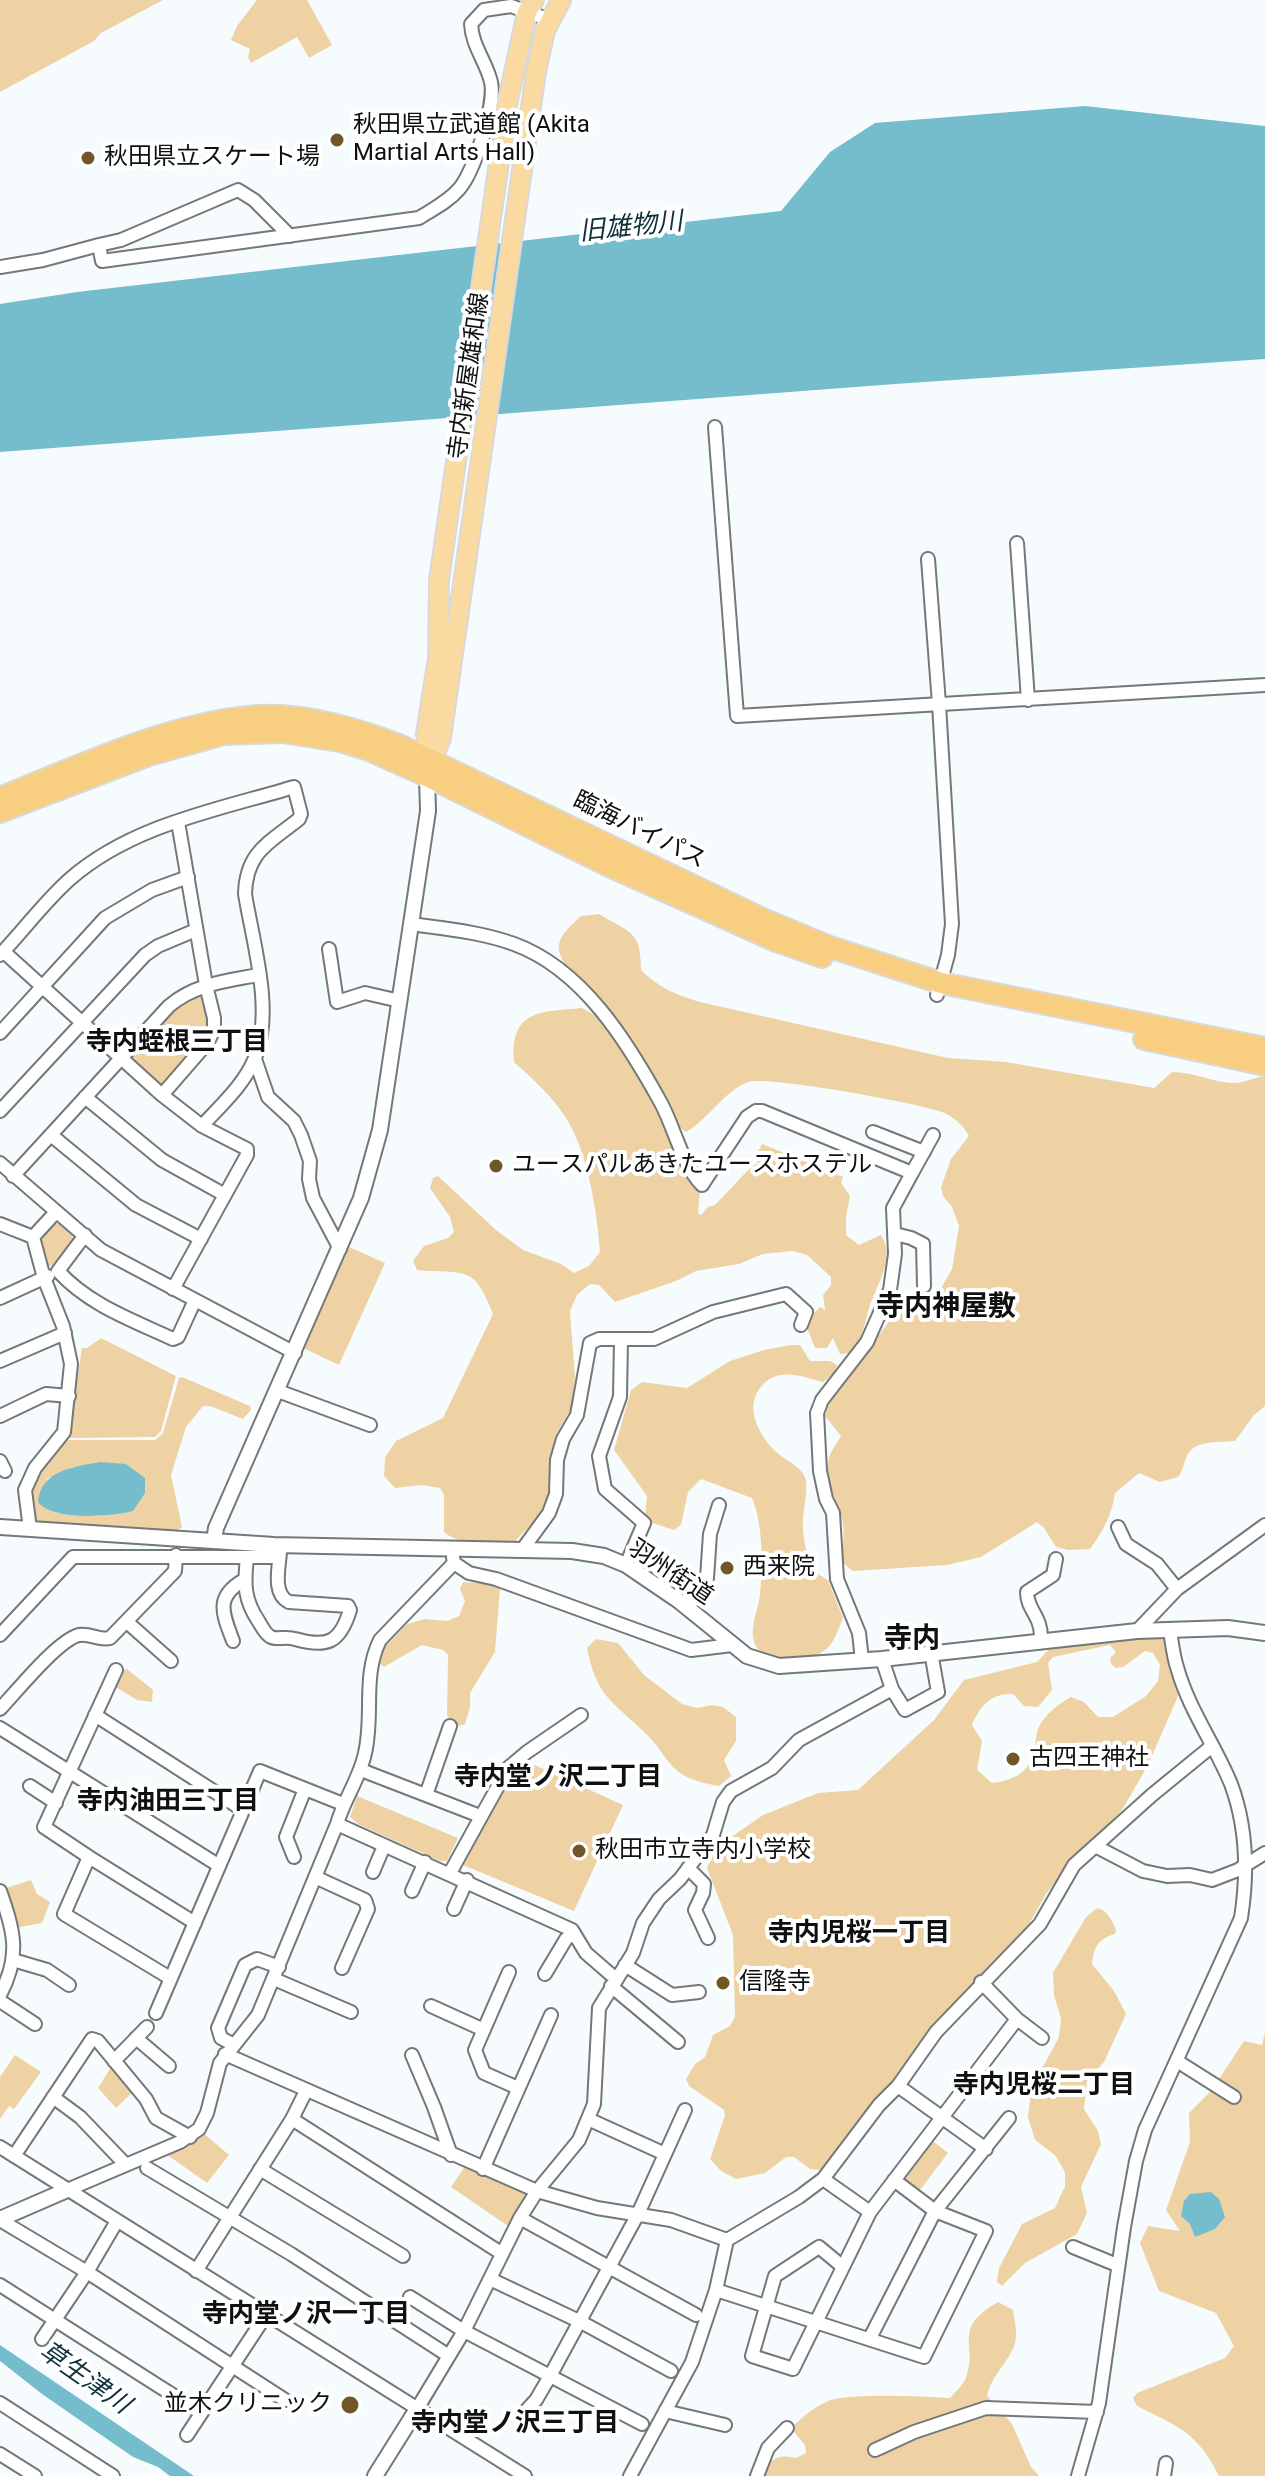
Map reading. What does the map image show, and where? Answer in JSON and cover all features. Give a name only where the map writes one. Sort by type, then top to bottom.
[{"type":"highway","name":"臨海バイパス","points":[[0,798],[139,744],[221,720],[280,716],[322,723],[367,733],[609,866],[776,941],[939,989],[1265,1065]]},
{"type":"highway","name":"臨海バイパス","points":[[0,812],[149,755],[224,734],[282,732],[340,741],[429,769]]},
{"type":"highway","name":"臨海バイパス","points":[[939,989],[1265,1048]]},
{"type":"main road","name":"寺内新屋雄和線","points":[[429,769],[441,738],[536,72],[545,31],[561,0]]},
{"type":"main road","name":"寺内新屋雄和線","points":[[429,769],[426,734],[438,658],[439,580],[510,85],[530,6]]},
{"type":"street","points":[[99,245],[102,261],[419,218],[447,201],[462,187],[474,163],[492,84],[471,38],[471,24],[484,10],[511,6],[530,6],[550,20]]},
{"type":"street","points":[[0,267],[43,260],[121,240],[238,190],[254,200],[290,236]]},
{"type":"street","points":[[715,427],[737,716],[1265,685]]},
{"type":"street","points":[[1017,543],[1028,700]]},
{"type":"street","points":[[928,559],[952,924],[939,989]]},
{"type":"street","points":[[214,1541],[220,1519],[295,1353],[370,1174],[380,1130],[428,811],[429,769]]},
{"type":"street","points":[[173,1289],[247,1155],[247,1149],[202,1126],[162,1095],[2,954],[69,880],[102,854],[130,838],[294,787],[301,814],[299,819],[248,864],[245,878],[263,1009],[255,1059],[241,1083],[202,1126]]},
{"type":"street","points":[[162,1095],[208,1042],[214,1029],[178,822]]},
{"type":"street","points":[[0,1033],[105,918],[152,890],[188,877]]},
{"type":"street","points":[[411,924],[481,935],[517,945],[549,963],[568,979],[606,1014],[639,1063],[691,1170],[702,1185],[747,1117],[756,1111],[912,1173]]},
{"type":"street","points":[[0,1111],[145,955],[196,930]]},
{"type":"street","points":[[329,949],[337,1002],[365,993],[400,1001]]},
{"type":"street","points":[[13,1176],[183,994],[206,985],[258,975]]},
{"type":"street","points":[[255,1059],[268,1097],[294,1121],[301,1135],[310,1161],[309,1179],[313,1198],[340,1249]]},
{"type":"street","points":[[85,1097],[162,1160],[225,1195]]},
{"type":"street","points":[[873,1132],[924,1152]]},
{"type":"street","points":[[51,1135],[136,1205],[201,1239]]},
{"type":"street","points":[[862,1660],[859,1633],[837,1579],[833,1513],[826,1499],[820,1471],[817,1413],[822,1400],[867,1342],[878,1319],[890,1290],[895,1234],[893,1208],[933,1135]]},
{"type":"street","points":[[0,1163],[101,1250],[295,1353]]},
{"type":"street","points":[[33,1237],[56,1212]]},
{"type":"street","points":[[0,1224],[33,1237]]},
{"type":"street","points":[[895,1234],[923,1244],[924,1286]]},
{"type":"street","points":[[0,1298],[58,1271],[85,1235]]},
{"type":"street","points":[[30,1529],[25,1490],[35,1468],[64,1432],[71,1364],[65,1333],[44,1278],[33,1237]]},
{"type":"street","points":[[58,1271],[73,1287],[98,1304],[173,1339],[178,1337],[195,1300]]},
{"type":"street","points":[[522,1550],[549,1513],[556,1494],[557,1460],[563,1439],[577,1415],[590,1343],[599,1339],[654,1339],[713,1312],[786,1294],[806,1312],[801,1325]]},
{"type":"street","points":[[0,1361],[65,1333]]},
{"type":"street","points":[[621,1340],[620,1397],[599,1456],[605,1489],[644,1523],[626,1565]]},
{"type":"street","points":[[278,1391],[370,1425]]},
{"type":"street","points":[[0,1416],[46,1394],[69,1396]]},
{"type":"street","points":[[688,1608],[707,1578],[710,1534],[719,1505]]},
{"type":"street","points":[[1137,1631],[1177,1589],[1265,1525]]},
{"type":"street","name":"羽州街道","points":[[0,1527],[214,1541],[280,1551],[453,1556],[522,1550],[572,1551],[604,1556],[626,1565],[688,1608],[747,1656],[779,1666],[882,1659],[1137,1631],[1228,1628],[1265,1633]]},
{"type":"street","points":[[1118,1527],[1126,1544],[1157,1564],[1177,1589]]},
{"type":"street","points":[[0,1635],[73,1557],[176,1555],[247,1558],[280,1551],[279,1593],[283,1600],[348,1606],[350,1610],[340,1635],[322,1645],[290,1637],[271,1637],[250,1608],[244,1591],[247,1558]]},
{"type":"street","points":[[0,1709],[66,1640],[90,1635],[103,1640],[110,1638],[175,1571],[176,1555]]},
{"type":"street","points":[[0,2219],[190,2137],[199,2129],[207,2113],[218,2071],[230,2050],[258,2015],[343,1804],[361,1770],[367,1740],[369,1673],[373,1655],[380,1640],[453,1556],[469,1573],[496,1579],[691,1650],[732,1645]]},
{"type":"street","points":[[1041,1640],[1042,1626],[1026,1598],[1027,1592],[1053,1575],[1056,1559]]},
{"type":"street","points":[[233,1641],[225,1617],[224,1599],[231,1588],[244,1580]]},
{"type":"street","points":[[127,1622],[171,1661]]},
{"type":"street","points":[[1078,2476],[1097,2412],[1117,2265],[1136,2161],[1145,2130],[1241,1918],[1246,1864],[1239,1809],[1177,1668],[1170,1631]]},
{"type":"street","points":[[882,1659],[892,1689],[905,1710],[938,1692],[931,1652]]},
{"type":"street","points":[[116,1670],[44,1827],[195,1923]]},
{"type":"street","points":[[375,2476],[464,2331],[520,2218],[537,2191],[579,2140],[594,2104],[599,2008],[625,1965],[651,1911],[713,1835],[723,1802],[731,1791],[772,1768],[799,1740],[892,1689]]},
{"type":"street","points":[[95,1715],[243,1810]]},
{"type":"street","points":[[450,1873],[508,1768],[581,1715]]},
{"type":"street","points":[[426,1795],[450,1726]]},
{"type":"street","points":[[0,1728],[218,1865]]},
{"type":"street","points":[[630,2476],[692,2362],[716,2290],[727,2240],[823,2179],[879,2105],[898,2086],[936,2032],[1040,1924],[1074,1865],[1212,1746]]},
{"type":"street","points":[[361,1770],[480,1816]]},
{"type":"street","points":[[156,2013],[260,1771],[343,1804]]},
{"type":"street","points":[[30,1786],[56,1803]]},
{"type":"street","points":[[294,1857],[286,1837],[305,1789]]},
{"type":"street","points":[[337,1824],[559,1923],[574,1933],[586,1953],[614,1983],[678,2042]]},
{"type":"street","points":[[373,1872],[384,1846]]},
{"type":"street","points":[[1095,1846],[1143,1871],[1212,1880],[1265,1853]]},
{"type":"street","points":[[89,1857],[64,1914],[170,1978]]},
{"type":"street","points":[[412,1891],[425,1862]]},
{"type":"street","points":[[688,1868],[704,1884],[695,1910],[708,1938]]},
{"type":"street","points":[[315,1877],[368,1904],[342,1968]]},
{"type":"street","points":[[454,1909],[467,1880]]},
{"type":"street","points":[[0,1891],[13,1931],[13,1960],[0,1998],[35,2024]]},
{"type":"street","points":[[545,1974],[566,1939],[574,1933]]},
{"type":"street","points":[[351,2012],[276,1973],[257,1959],[245,1965],[218,2028],[230,2050],[306,2091],[483,2169],[537,2191],[597,2208],[671,2220],[727,2240]]},
{"type":"street","points":[[13,1960],[47,1970],[69,1985]]},
{"type":"street","points":[[625,1965],[672,1995],[699,1992]]},
{"type":"street","points":[[509,1972],[475,2050],[484,2073],[518,2088]]},
{"type":"street","points":[[981,1982],[1017,2019],[1042,2038]]},
{"type":"street","points":[[431,2006],[484,2030]]},
{"type":"street","points":[[483,2169],[551,2015]]},
{"type":"street","points":[[843,2267],[819,2247],[775,2276],[752,2356],[793,2369],[870,2212],[1017,2019]]},
{"type":"street","points":[[114,2061],[147,2027]]},
{"type":"street","points":[[136,2038],[169,2066]]},
{"type":"street","points":[[14,2156],[92,2039],[98,2041],[146,2099],[156,2118],[190,2137]]},
{"type":"street","points":[[412,2055],[451,2155]]},
{"type":"street","points":[[1177,2061],[1234,2097]]},
{"type":"street","points":[[898,2086],[986,2149]]},
{"type":"street","points":[[196,2271],[292,2119],[306,2091]]},
{"type":"street","points":[[53,2097],[73,2111],[126,2165]]},
{"type":"street","points":[[522,2415],[536,2400],[581,2322],[638,2214],[685,2110]]},
{"type":"street","points":[[870,2338],[935,2211],[1009,2118]]},
{"type":"street","points":[[292,2119],[501,2253]]},
{"type":"street","points":[[588,2119],[665,2154]]},
{"type":"street","points":[[0,2147],[525,2476]]},
{"type":"street","points":[[147,2168],[291,2254],[449,2356]]},
{"type":"street","points":[[260,2169],[403,2256]]},
{"type":"street","points":[[823,2179],[870,2212]]},
{"type":"street","points":[[716,2290],[924,2357],[986,2231],[935,2211],[894,2180]]},
{"type":"street","points":[[520,2218],[696,2315]]},
{"type":"street","points":[[0,2219],[285,2400]]},
{"type":"street","points":[[42,2339],[117,2221]]},
{"type":"street","points":[[1073,2247],[1117,2265]]},
{"type":"street","points":[[490,2279],[581,2322],[671,2371]]},
{"type":"street","points":[[0,2285],[201,2413]]},
{"type":"street","points":[[410,2297],[464,2331],[642,2424]]},
{"type":"street","points":[[187,2435],[266,2315]]},
{"type":"street","points":[[0,2403],[113,2476]]},
{"type":"street","points":[[875,2450],[914,2432],[986,2408],[1097,2412]]},
{"type":"street","points":[[665,2411],[725,2425]]},
{"type":"street","points":[[757,2476],[768,2448],[787,2428]]},
{"type":"street","points":[[0,2454],[35,2476]]},
{"type":"shaded area","points":[[0,0],[163,0],[0,92]]},
{"type":"shaded area","points":[[257,0],[307,0],[332,45],[309,58],[297,37],[251,63],[248,57],[250,49],[231,40],[237,26]]},
{"type":"shaded area","points":[[599,914],[632,934],[639,947],[641,970],[669,990],[700,1002],[948,1058],[1006,1062],[1154,1088],[1172,1072],[1234,1083],[1265,1076],[1265,1406],[1254,1415],[1235,1441],[1207,1443],[1189,1452],[1178,1477],[1160,1482],[1139,1473],[1115,1493],[1106,1522],[1090,1549],[1056,1547],[1037,1522],[981,1557],[947,1565],[853,1571],[843,1563],[843,1525],[827,1475],[830,1455],[841,1436],[825,1416],[829,1404],[898,1309],[939,1292],[952,1269],[959,1226],[941,1187],[951,1159],[969,1136],[950,1116],[927,1108],[842,1091],[760,1081],[739,1087],[686,1132],[679,1127],[630,1040],[606,1009],[572,974],[561,956],[560,940],[570,927],[581,916]]},
{"type":"shaded area","points":[[195,995],[202,997],[209,1017],[205,1035],[163,1084],[156,1084],[132,1064],[132,1056],[169,1014]]},
{"type":"shaded area","points":[[582,1008],[606,1021],[634,1062],[689,1175],[700,1191],[698,1213],[701,1215],[708,1207],[715,1205],[758,1163],[755,1157],[762,1144],[843,1177],[841,1183],[850,1196],[846,1235],[859,1245],[881,1235],[887,1254],[886,1264],[856,1348],[853,1353],[840,1354],[833,1338],[827,1348],[815,1348],[805,1323],[820,1307],[825,1310],[823,1295],[831,1285],[831,1277],[807,1255],[793,1251],[763,1254],[739,1264],[696,1271],[615,1302],[599,1285],[590,1284],[577,1295],[570,1311],[575,1378],[572,1407],[556,1434],[551,1494],[542,1514],[513,1543],[459,1540],[444,1532],[444,1495],[440,1488],[422,1485],[395,1488],[384,1476],[385,1457],[396,1441],[443,1418],[493,1314],[479,1286],[466,1274],[417,1270],[413,1261],[424,1246],[448,1238],[454,1232],[450,1217],[430,1188],[433,1178],[438,1176],[496,1230],[523,1250],[561,1264],[574,1273],[589,1266],[600,1252],[590,1183],[574,1132],[555,1102],[514,1062],[517,1032],[523,1023],[541,1013]]},
{"type":"shaded area","points":[[51,1224],[60,1224],[72,1233],[73,1240],[53,1265],[47,1267],[39,1239]]},
{"type":"shaded area","points":[[349,1247],[385,1263],[339,1365],[303,1348]]},
{"type":"shaded area","points":[[101,1338],[176,1376],[161,1431],[155,1437],[68,1438],[82,1348]]},
{"type":"shaded area","points":[[800,1345],[810,1361],[830,1361],[837,1365],[835,1373],[823,1382],[789,1374],[767,1381],[756,1395],[755,1420],[768,1443],[805,1477],[803,1532],[811,1570],[828,1580],[843,1618],[832,1643],[823,1651],[810,1657],[789,1659],[769,1657],[758,1649],[753,1637],[762,1559],[752,1498],[701,1479],[688,1492],[681,1525],[674,1530],[649,1522],[645,1518],[647,1496],[614,1450],[631,1390],[642,1382],[687,1388],[730,1361]]},
{"type":"shaded area","points":[[179,1378],[250,1406],[251,1410],[243,1419],[203,1406],[186,1427],[171,1475],[182,1527],[176,1531],[41,1523],[33,1515],[30,1504],[36,1480],[65,1440],[155,1440],[163,1433]],"holes":[[[73,1467],[132,1511],[99,1516],[55,1513],[47,1479]]]},
{"type":"shaded area","points":[[463,1582],[493,1584],[500,1588],[495,1652],[470,1693],[465,1724],[458,1726],[447,1716],[448,1655],[443,1650],[422,1645],[384,1667],[379,1663],[380,1652],[407,1624],[425,1619],[447,1621],[459,1616],[465,1601],[460,1589]]},
{"type":"shaded area","points":[[1164,1636],[1178,1696],[1148,1765],[1122,1810],[1068,1866],[1046,1894],[1024,1933],[930,2029],[837,2158],[821,2170],[810,2169],[794,2157],[786,2157],[765,2173],[736,2179],[721,2171],[710,2159],[724,2110],[689,2086],[686,2079],[695,2064],[705,2057],[713,2035],[730,2026],[735,2016],[733,1935],[707,1868],[717,1847],[763,1815],[818,1793],[858,1790],[934,1720],[964,1680],[1037,1662],[1051,1647]],"holes":[[[1110,1645],[1116,1652],[1110,1658],[1116,1668],[1123,1667],[1145,1651],[1153,1653],[1160,1665],[1158,1681],[1146,1696],[1113,1717],[1098,1717],[1084,1702],[1071,1697],[1041,1723],[1032,1759],[1024,1771],[1013,1778],[992,1783],[977,1770],[982,1741],[972,1725],[987,1702],[998,1696],[1013,1694],[1024,1706],[1038,1707],[1052,1690],[1048,1663],[1053,1657]]]},
{"type":"shaded area","points":[[596,1639],[618,1643],[644,1675],[682,1704],[698,1708],[711,1705],[723,1707],[736,1717],[736,1741],[724,1760],[731,1776],[719,1786],[692,1779],[673,1767],[650,1738],[610,1700],[596,1680],[587,1648]]},
{"type":"shaded area","points":[[127,1669],[153,1690],[152,1702],[137,1700],[114,1686],[121,1670]]},
{"type":"shaded area","points":[[530,1763],[623,1805],[574,1911],[463,1865],[500,1793],[520,1769]]},
{"type":"shaded area","points":[[357,1796],[458,1838],[447,1861],[440,1861],[358,1824],[350,1817]]},
{"type":"shaded area","points":[[31,1880],[37,1894],[50,1902],[42,1923],[15,1928],[3,1889]]},
{"type":"shaded area","points":[[1097,1908],[1107,1913],[1116,1930],[1115,1934],[1098,1944],[1092,1964],[1114,1991],[1126,2014],[1104,2062],[1087,2081],[1084,2109],[1098,2131],[1101,2144],[1081,2187],[1087,2213],[1077,2234],[1025,2263],[1002,2286],[997,2282],[999,2268],[1022,2224],[1055,2208],[1065,2186],[1065,2172],[1055,2155],[1035,2140],[1028,2117],[1031,2089],[1059,2037],[1061,2019],[1054,1995],[1053,1973],[1086,1917]]},
{"type":"shaded area","points":[[1265,2032],[1265,2476],[1219,2476],[1203,2449],[1186,2432],[1137,2406],[1133,2398],[1137,2393],[1225,2358],[1234,2346],[1216,2313],[1159,2291],[1140,2243],[1148,2226],[1180,2231],[1166,2210],[1190,2142],[1189,2113],[1211,2091],[1244,2041],[1262,2045]]},
{"type":"shaded area","points":[[15,2055],[41,2072],[14,2109],[9,2106],[0,2119],[0,2077]]},
{"type":"shaded area","points":[[113,2064],[135,2090],[116,2108],[98,2088]]},
{"type":"shaded area","points":[[202,2132],[229,2155],[207,2183],[166,2154]]},
{"type":"shaded area","points":[[930,2139],[948,2153],[917,2194],[899,2180]]},
{"type":"shaded area","points":[[466,2165],[527,2191],[528,2195],[508,2226],[451,2187]]},
{"type":"shaded area","points":[[998,2302],[1013,2310],[1016,2337],[1012,2352],[993,2380],[987,2396],[1012,2424],[1031,2467],[1039,2476],[758,2476],[774,2459],[784,2456],[796,2458],[806,2453],[805,2445],[791,2428],[826,2402],[868,2396],[950,2398],[966,2378],[970,2329],[983,2312]]},
{"type":"water","points":[[1085,106],[1265,126],[1265,359],[0,452],[0,304],[77,292],[781,211],[830,152],[875,123]]},
{"type":"water","points":[[100,1462],[126,1464],[145,1478],[145,1493],[133,1511],[97,1516],[69,1515],[45,1508],[38,1502],[40,1491],[52,1477],[70,1468]]},
{"type":"water","points":[[1211,2192],[1219,2199],[1225,2217],[1215,2229],[1195,2237],[1190,2224],[1181,2216],[1184,2201],[1190,2194]]},
{"type":"water","points":[[0,2345],[194,2476],[170,2476],[158,2467],[133,2457],[0,2361]]},
{"type":"place","name":"秋田県立武道館 (Akita Martial Arts Hall)","points":[[337,140]]},
{"type":"place","name":"秋田県立スケート場","points":[[88,158]]},
{"type":"place","name":"ユースパルあきたユースホステル","points":[[496,1166]]},
{"type":"place","name":"西来院","points":[[727,1568]]},
{"type":"place","name":"古四王神社","points":[[1013,1759]]},
{"type":"place","name":"秋田市立寺内小学校","points":[[579,1851]]},
{"type":"place","name":"信隆寺","points":[[723,1983]]},
{"type":"place","name":"並木クリニック","points":[[350,2405]]},
{"type":"district","name":"寺内蛭根三丁目","points":[[177,1043]]},
{"type":"district","name":"寺内神屋敷","points":[[946,1308]]},
{"type":"district","name":"寺内","points":[[912,1640]]},
{"type":"district","name":"寺内堂ノ沢二丁目","points":[[558,1778]]},
{"type":"district","name":"寺内油田三丁目","points":[[168,1802]]},
{"type":"district","name":"寺内児桜一丁目","points":[[859,1934]]},
{"type":"district","name":"寺内児桜二丁目","points":[[1044,2086]]},
{"type":"district","name":"寺内堂ノ沢一丁目","points":[[306,2315]]},
{"type":"district","name":"寺内堂ノ沢三丁目","points":[[515,2424]]},
{"type":"water label","name":"旧雄物川","points":[[631,228]]},
{"type":"water label","name":"草生津川","points":[[84,2379]]}]
